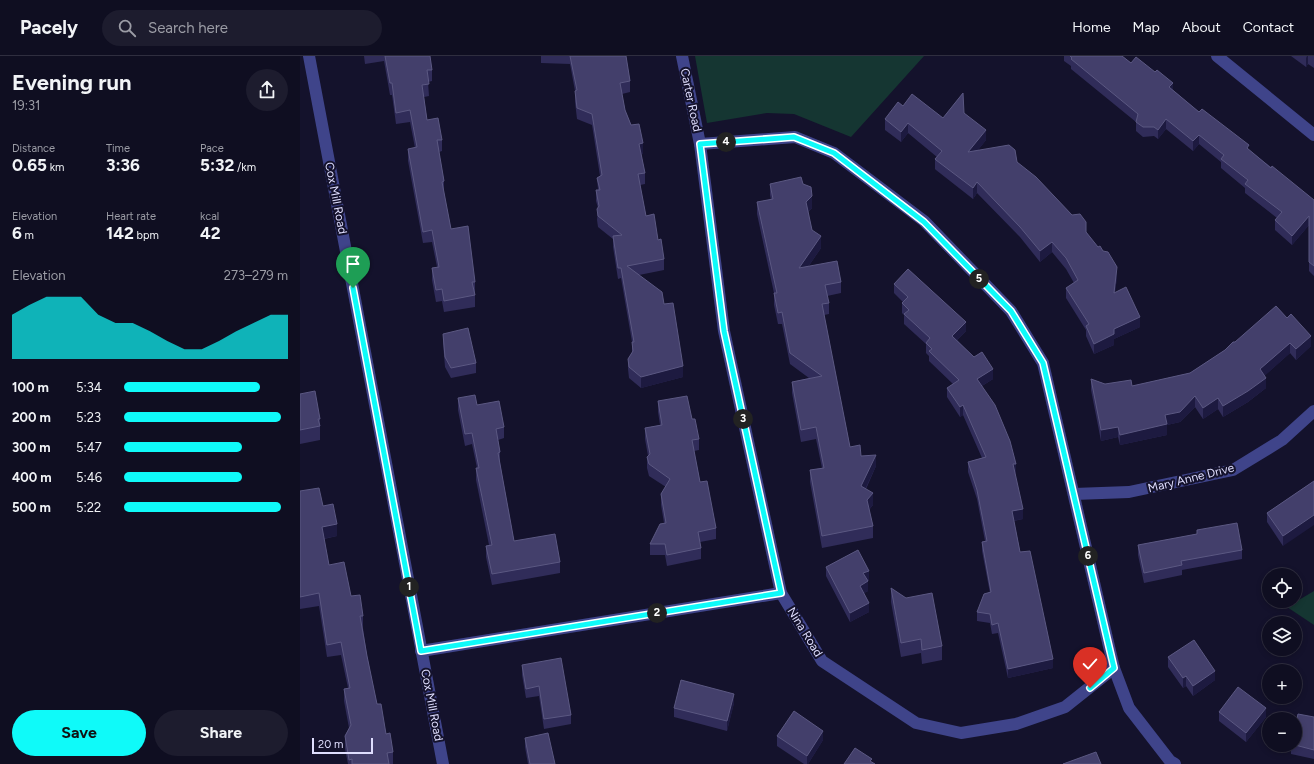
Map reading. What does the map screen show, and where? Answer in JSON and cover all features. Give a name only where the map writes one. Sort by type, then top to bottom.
[{"type":"street","name":"Cox Mill Road","points":[[309,56],[443,764]]},
{"type":"street","name":"Carter Road","points":[[682,56],[700,144],[724,331],[781,593]]},
{"type":"street","points":[[1216,56],[1314,135]]},
{"type":"street","points":[[700,144],[794,137],[834,153],[924,222],[1011,311],[1043,363],[1114,668],[1129,708],[1170,761],[1175,764]]},
{"type":"street","name":"Mary Anne Drive","points":[[1074,494],[1129,492],[1233,470],[1282,440],[1314,411]]},
{"type":"street","points":[[421,651],[781,593]]},
{"type":"street","name":"Nina Road","points":[[781,593],[822,661],[916,723],[961,733],[1016,724],[1065,707],[1114,668]]},
{"type":"green space","points":[[695,56],[924,56],[851,137],[794,114],[767,113],[707,123]]},
{"type":"green space","points":[[1314,591],[1314,625],[1288,608],[1302,608],[1302,598]]},
{"type":"building","points":[[385,56],[430,56],[432,70],[427,70],[429,84],[422,85],[427,120],[438,118],[442,140],[437,140],[444,181],[442,182],[451,229],[468,226],[475,282],[472,282],[475,295],[444,301],[442,289],[436,290],[432,268],[439,267],[432,230],[423,232],[408,149],[417,147],[410,110],[396,113],[392,83],[390,83]]},
{"type":"building","points":[[570,56],[626,56],[630,81],[620,83],[625,110],[631,125],[639,124],[643,143],[639,144],[645,173],[638,174],[646,216],[654,214],[658,240],[661,239],[664,259],[627,266],[662,292],[664,304],[673,303],[683,366],[641,377],[629,367],[628,359],[633,351],[632,342],[634,342],[621,268],[618,268],[613,236],[622,235],[598,216],[597,209],[599,206],[596,190],[600,190],[597,178],[602,175],[592,114],[577,108],[575,91],[577,90]]},
{"type":"building","points":[[1070,56],[1122,56],[1131,63],[1136,57],[1155,72],[1157,70],[1173,83],[1169,87],[1199,112],[1202,109],[1249,145],[1247,148],[1271,168],[1272,166],[1314,200],[1314,266],[1309,262],[1309,216],[1292,236],[1275,220],[1282,212],[1245,184],[1248,180],[1221,159],[1224,155],[1199,135],[1193,141],[1166,119],[1158,130],[1154,127],[1143,127],[1136,122],[1138,114],[1071,59],[1072,58]]},
{"type":"building","points":[[963,93],[964,113],[986,130],[968,152],[1009,145],[1015,150],[1017,162],[1036,177],[1072,215],[1080,214],[1086,222],[1086,232],[1098,247],[1100,246],[1103,251],[1108,252],[1117,267],[1114,293],[1126,287],[1140,317],[1114,329],[1114,334],[1094,344],[1086,326],[1089,324],[1066,288],[1078,280],[1066,258],[1052,242],[1040,251],[1020,227],[977,182],[973,188],[935,159],[942,151],[908,123],[901,132],[885,119],[898,102],[903,106],[912,94],[943,118]]},
{"type":"building","points":[[801,177],[803,184],[811,187],[812,196],[806,202],[812,230],[821,236],[799,268],[837,261],[841,282],[825,285],[829,303],[822,304],[850,447],[860,445],[861,456],[876,455],[861,486],[873,493],[867,500],[873,526],[822,536],[810,470],[824,468],[816,427],[801,430],[792,382],[822,376],[790,353],[782,312],[778,313],[774,293],[777,293],[757,202],[773,199],[770,184]]},
{"type":"building","points":[[908,269],[966,322],[952,336],[974,357],[982,352],[993,369],[977,379],[995,405],[1010,441],[1016,464],[1013,464],[1023,509],[1012,511],[1020,552],[1030,551],[1053,659],[1008,669],[998,623],[992,625],[990,614],[977,612],[984,594],[991,592],[982,542],[987,541],[977,490],[968,462],[986,457],[963,405],[960,407],[947,388],[959,380],[929,351],[932,349],[926,343],[930,338],[904,314],[909,310],[902,303],[908,297],[894,284]]},
{"type":"building","points":[[1276,306],[1287,318],[1291,314],[1311,336],[1296,349],[1290,343],[1260,369],[1266,378],[1248,391],[1223,406],[1218,398],[1203,408],[1195,396],[1180,412],[1165,415],[1167,424],[1120,435],[1118,427],[1101,430],[1091,379],[1105,384],[1131,380],[1132,386],[1190,373],[1225,350]]},
{"type":"building","points":[[468,328],[476,363],[451,368],[445,357],[443,334]]},
{"type":"building","points":[[315,391],[320,426],[300,430],[300,394]]},
{"type":"building","points":[[475,395],[477,405],[499,401],[504,427],[496,429],[500,452],[498,453],[514,541],[555,534],[560,562],[492,574],[486,546],[492,545],[476,468],[479,468],[472,433],[465,434],[458,398]]},
{"type":"building","points":[[687,396],[692,419],[695,419],[699,439],[692,440],[700,482],[707,481],[716,528],[698,532],[701,548],[667,555],[665,544],[650,544],[660,524],[666,523],[661,494],[670,479],[649,464],[647,457],[650,454],[645,428],[662,425],[658,401]]},
{"type":"building","points":[[1314,481],[1314,515],[1283,536],[1267,513]]},
{"type":"building","points":[[319,488],[323,506],[333,504],[337,524],[322,527],[329,565],[344,562],[351,596],[360,595],[363,616],[360,616],[377,704],[381,704],[386,734],[390,733],[393,752],[387,753],[389,764],[352,764],[352,759],[349,760],[345,736],[351,725],[344,689],[350,688],[341,642],[327,645],[319,593],[300,597],[300,491]]},
{"type":"building","points":[[1237,523],[1242,550],[1181,561],[1182,565],[1144,573],[1138,545],[1197,534],[1197,530]]},
{"type":"building","points":[[858,550],[869,571],[863,573],[868,581],[860,586],[869,603],[850,613],[826,567]]},
{"type":"building","points":[[891,588],[906,598],[932,593],[942,646],[922,650],[921,639],[901,643]]},
{"type":"building","points":[[1194,640],[1215,671],[1193,686],[1186,676],[1183,678],[1168,657]]},
{"type":"building","points":[[561,658],[571,715],[544,719],[539,686],[526,689],[522,665]]},
{"type":"building","points":[[681,680],[734,694],[727,721],[674,708]]},
{"type":"building","points":[[1238,687],[1266,708],[1246,733],[1219,712]]},
{"type":"building","points":[[794,711],[823,731],[807,756],[777,736]]},
{"type":"building","points":[[1302,715],[1314,717],[1314,750],[1302,747]]},
{"type":"building","points":[[548,733],[555,764],[530,764],[525,738]]},
{"type":"building","points":[[855,748],[872,759],[870,761],[875,764],[844,764]]},
{"type":"building","points":[[1096,752],[1101,764],[1063,764]]},
{"type":"route","points":[[353,288],[421,651],[781,593],[724,331],[700,144],[794,137],[834,153],[924,222],[1011,311],[1043,363],[1114,668],[1090,688]]}]
